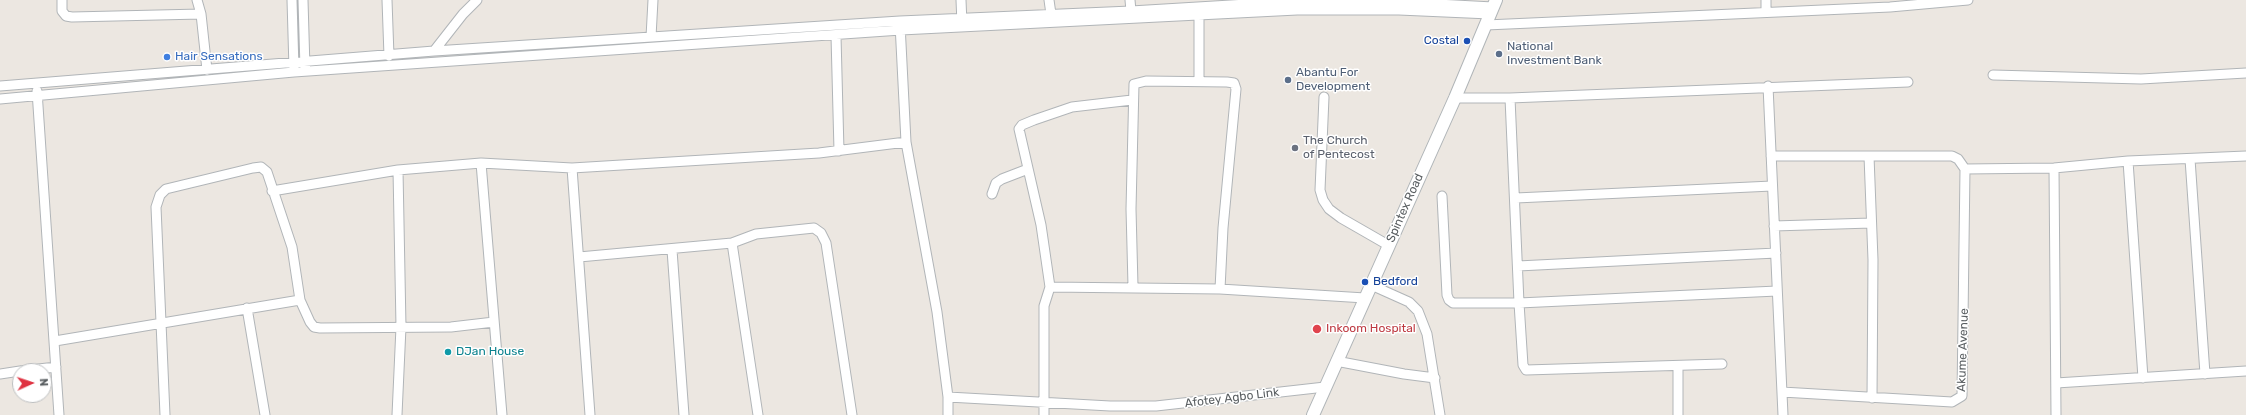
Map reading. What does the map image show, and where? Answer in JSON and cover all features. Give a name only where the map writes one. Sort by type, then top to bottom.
[{"type":"main road","name":"Spintex Road","points":[[1313,415],[1455,98],[1491,12]]},
{"type":"street","points":[[62,0],[62,11],[66,16],[72,17],[201,14]]},
{"type":"street","points":[[197,0],[201,14],[207,70]]},
{"type":"street","points":[[292,0],[294,68]]},
{"type":"street","points":[[302,0],[305,67]]},
{"type":"street","points":[[387,0],[389,56]]},
{"type":"street","points":[[434,52],[463,14],[477,0]]},
{"type":"street","points":[[651,37],[653,0]]},
{"type":"street","points":[[961,0],[962,23]]},
{"type":"street","points":[[1049,0],[1051,14]]},
{"type":"street","points":[[1130,0],[1131,11]]},
{"type":"street","points":[[962,23],[1051,14],[1131,11],[1214,3],[1297,0],[1349,1],[1491,12]]},
{"type":"street","points":[[1766,0],[1766,11]]},
{"type":"street","points":[[305,67],[389,56],[434,52],[651,37],[962,23],[1342,10],[1491,12],[1766,11],[1890,6],[1968,0]]},
{"type":"street","points":[[1199,14],[1199,81]]},
{"type":"street","points":[[0,99],[305,67],[836,36],[900,26]]},
{"type":"street","points":[[900,26],[906,142],[937,312],[948,397],[948,415]]},
{"type":"street","points":[[836,36],[839,151]]},
{"type":"street","points":[[0,86],[207,70],[294,68]]},
{"type":"street","points":[[1993,75],[2141,79],[2246,73]]},
{"type":"street","points":[[1133,286],[1131,209],[1132,87],[1137,82],[1232,82],[1235,85],[1220,289]]},
{"type":"street","points":[[1455,98],[1510,98],[1768,86],[1908,82]]},
{"type":"street","points":[[36,83],[55,341],[56,414]]},
{"type":"street","points":[[1768,86],[1783,415]]},
{"type":"street","points":[[1324,97],[1320,190],[1323,200],[1329,209],[1341,218],[1388,245]]},
{"type":"street","points":[[1510,98],[1516,198],[1519,303],[1523,365],[1526,370],[1722,364]]},
{"type":"street","points":[[1044,415],[1044,306],[1050,287],[1042,231],[1019,134],[1022,125],[1072,107],[1132,100]]},
{"type":"street","points":[[272,191],[398,170],[481,163],[572,168],[839,151],[906,142]]},
{"type":"street","points":[[1771,156],[1952,156],[1958,159],[1965,169],[2054,168],[2128,161],[2246,156]]},
{"type":"street","points":[[1869,156],[1873,260],[1872,398]]},
{"type":"street","points":[[2190,159],[2205,374]]},
{"type":"street","points":[[2128,161],[2143,378]]},
{"type":"street","points":[[481,163],[502,415]]},
{"type":"street","points":[[165,415],[156,207],[160,195],[166,189],[261,167],[267,172],[272,191],[292,247],[300,300],[310,322],[314,327],[451,326],[494,322]]},
{"type":"street","points":[[572,168],[590,415]]},
{"type":"street","points":[[2054,168],[2056,415]]},
{"type":"street","points":[[992,194],[996,183],[1002,179],[1028,169]]},
{"type":"street","name":"Akume Avenue","points":[[1782,392],[1952,402],[1962,396],[1965,169]]},
{"type":"street","points":[[397,415],[401,327],[398,170]]},
{"type":"street","points":[[1516,198],[1772,186]]},
{"type":"street","points":[[1442,196],[1448,300],[1456,304],[1519,303],[1777,291]]},
{"type":"street","points":[[1774,226],[1871,223]]},
{"type":"street","points":[[579,257],[672,250],[732,243],[756,234],[814,228],[821,234],[826,243],[852,415]]},
{"type":"street","points":[[732,243],[758,415]]},
{"type":"street","points":[[672,250],[684,415]]},
{"type":"street","points":[[1518,266],[1776,253]]},
{"type":"street","points":[[1371,285],[1409,302],[1418,311],[1427,334],[1440,415]]},
{"type":"street","points":[[1050,287],[1133,286],[1220,289],[1365,298]]},
{"type":"street","points":[[55,341],[300,300]]},
{"type":"street","points":[[247,308],[265,415]]},
{"type":"street","points":[[1336,361],[1404,374],[1435,378]]},
{"type":"street","points":[[52,367],[56,366]]},
{"type":"street","points":[[1678,366],[1678,415]]},
{"type":"street","points":[[2056,383],[2246,371]]},
{"type":"street","points":[[0,374],[12,372]]},
{"type":"street","name":"Afotey Agbo Link","points":[[948,397],[1044,403],[1156,406],[1325,387]]},
{"type":"place","name":"Costal","points":[[1467,41]]},
{"type":"place","name":"National Investment Bank","points":[[1499,54]]},
{"type":"place","name":"Hair Sensations","points":[[167,57]]},
{"type":"place","name":"Abantu For Development","points":[[1288,80]]},
{"type":"place","name":"The Church of Pentecost","points":[[1295,148]]},
{"type":"place","name":"Bedford","points":[[1365,282]]},
{"type":"place","name":"Inkoom Hospital","points":[[1317,329]]},
{"type":"place","name":"DJan House","points":[[448,352]]}]
